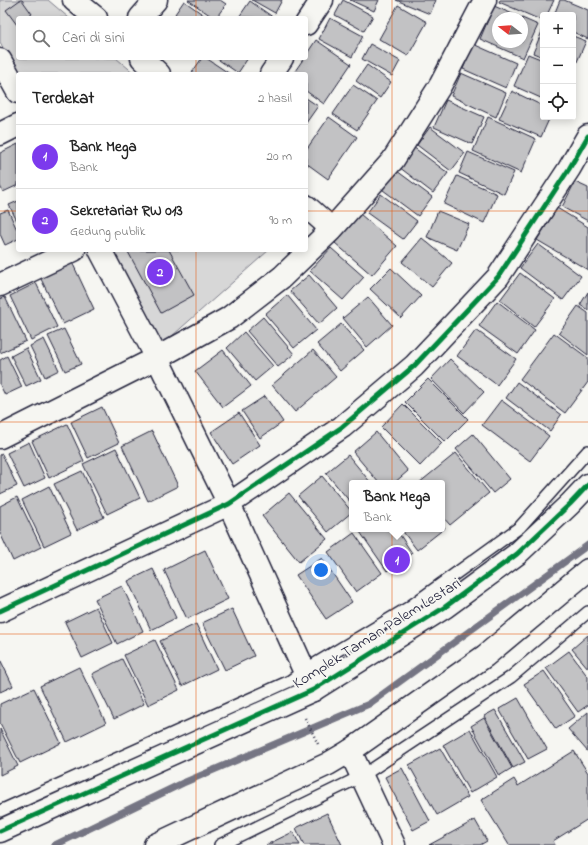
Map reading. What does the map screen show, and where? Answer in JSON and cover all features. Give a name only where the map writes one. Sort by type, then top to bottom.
[{"type":"street","points":[[74,0],[94,16]]},
{"type":"street","points":[[142,16],[156,0]]},
{"type":"street","points":[[308,21],[322,0]]},
{"type":"street","points":[[308,252],[332,229],[393,160],[440,86],[485,0]]},
{"type":"street","points":[[0,60],[16,88]]},
{"type":"street","points":[[144,60],[157,72]]},
{"type":"street","points":[[272,72],[280,60]]},
{"type":"street","points":[[0,134],[16,126]]},
{"type":"street","points":[[0,611],[229,504],[342,427],[414,366],[498,277],[569,169],[588,136]]},
{"type":"street","points":[[308,208],[332,229]]},
{"type":"street","points":[[0,285],[70,252]]},
{"type":"street","points":[[101,252],[157,358],[229,504],[314,690]]},
{"type":"street","points":[[0,436],[157,358],[229,318],[282,276],[308,252]]},
{"type":"street","name":"Komplek Taman Palem Lestari","points":[[0,831],[314,690],[445,607],[505,563],[570,504],[588,485]]},
{"type":"street","points":[[155,845],[328,764],[350,751],[485,656],[588,570]]},
{"type":"street","points":[[350,751],[394,845]]},
{"type":"lane","points":[[0,811],[290,681],[305,670],[408,608],[520,527],[588,451]]},
{"type":"lane","points":[[220,845],[362,776],[511,677],[588,612]]},
{"type":"path","points":[[303,712],[319,746]]},
{"type":"shaded area","points":[[0,0],[48,0],[67,16],[16,16],[16,60],[118,60],[133,72],[16,72],[0,42]]},
{"type":"shaded area","points":[[113,252],[267,252],[163,344]]},
{"type":"building","points":[[22,0],[32,14],[29,16],[16,16],[16,24],[6,10]]},
{"type":"building","points":[[188,0],[220,0],[226,4],[217,16],[211,16]]},
{"type":"building","points":[[252,0],[282,0],[275,13]]},
{"type":"building","points":[[343,0],[373,16],[364,31],[335,15]]},
{"type":"building","points":[[350,0],[379,0],[374,11]]},
{"type":"building","points":[[396,0],[436,0],[430,14]]},
{"type":"building","points":[[500,0],[554,0],[548,12],[540,12],[540,20],[528,15],[528,12],[522,12],[499,2]]},
{"type":"building","points":[[560,0],[564,0],[588,10],[588,39],[576,33],[576,12],[555,12]]},
{"type":"building","points":[[184,1],[205,16],[178,16],[175,14]]},
{"type":"building","points":[[250,1],[271,16],[240,16]]},
{"type":"building","points":[[398,5],[427,22],[408,56],[379,39]]},
{"type":"building","points":[[494,6],[508,12],[492,12],[492,44],[480,39]]},
{"type":"building","points":[[330,18],[363,36],[352,57],[319,39]]},
{"type":"building","points":[[528,21],[538,25],[528,47]]},
{"type":"building","points":[[540,36],[540,56],[533,53]]},
{"type":"building","points":[[576,37],[586,41],[576,64]]},
{"type":"building","points":[[316,40],[351,64],[324,104],[308,92],[308,72],[294,72],[303,60],[308,60],[308,52]]},
{"type":"building","points":[[370,44],[400,61],[392,76],[362,59]]},
{"type":"building","points":[[473,44],[516,63],[506,88],[463,69]]},
{"type":"building","points":[[500,48],[528,48],[523,58]]},
{"type":"building","points":[[528,54],[540,59],[540,98],[514,86]]},
{"type":"building","points":[[201,60],[209,60],[227,72],[192,72]]},
{"type":"building","points":[[219,60],[247,60],[239,72]]},
{"type":"building","points":[[367,65],[391,82],[380,98],[356,81]]},
{"type":"building","points":[[461,73],[506,93],[496,117],[451,96]]},
{"type":"building","points":[[353,85],[377,101],[357,130],[333,114]]},
{"type":"building","points":[[512,91],[540,105],[540,120],[549,120],[541,137],[499,119]]},
{"type":"building","points":[[308,99],[318,106],[308,120]]},
{"type":"building","points":[[446,100],[484,117],[472,144],[434,127]]},
{"type":"building","points":[[329,117],[357,137],[328,179],[308,164],[308,147]]},
{"type":"building","points":[[488,117],[536,139],[521,173],[473,151]]},
{"type":"building","points":[[430,127],[465,153],[451,171],[417,145]]},
{"type":"building","points":[[409,144],[448,173],[433,193],[395,164]]},
{"type":"building","points":[[16,145],[16,186],[3,192],[0,186],[0,153]]},
{"type":"building","points":[[468,152],[514,172],[504,194],[459,173]]},
{"type":"building","points":[[393,168],[432,197],[418,216],[379,187]]},
{"type":"building","points":[[457,176],[497,194],[484,223],[444,204]]},
{"type":"building","points":[[575,182],[588,188],[588,221],[562,207]]},
{"type":"building","points":[[381,194],[417,221],[403,239],[367,213]]},
{"type":"building","points":[[16,202],[16,219],[9,205]]},
{"type":"building","points":[[557,208],[588,227],[588,270],[537,240]]},
{"type":"building","points":[[8,210],[16,228],[16,240],[5,245],[0,234],[0,213]]},
{"type":"building","points":[[438,211],[469,224],[457,250],[427,237]]},
{"type":"building","points":[[360,214],[397,246],[372,275],[335,243]]},
{"type":"building","points":[[422,238],[452,263],[432,287],[402,262]]},
{"type":"building","points":[[538,244],[581,276],[563,300],[520,268]]},
{"type":"building","points":[[331,248],[364,277],[343,300],[310,271]]},
{"type":"building","points":[[128,252],[170,252],[194,295],[161,313]]},
{"type":"building","points":[[72,262],[94,309],[63,324],[40,277]]},
{"type":"building","points":[[391,268],[421,296],[401,318],[370,289]]},
{"type":"building","points":[[520,273],[555,299],[534,327],[500,300]]},
{"type":"building","points":[[309,275],[337,308],[319,324],[290,291]]},
{"type":"building","points":[[36,283],[57,327],[31,340],[10,296]]},
{"type":"building","points":[[588,292],[588,310],[580,305]]},
{"type":"building","points":[[287,295],[316,330],[294,348],[265,314]]},
{"type":"building","points":[[5,297],[26,341],[0,353],[0,299]]},
{"type":"building","points":[[368,297],[392,325],[367,347],[343,318]]},
{"type":"building","points":[[497,301],[535,330],[518,354],[479,326]]},
{"type":"building","points":[[578,306],[588,313],[588,355],[559,333]]},
{"type":"building","points":[[263,317],[294,354],[278,367],[247,331]]},
{"type":"building","points":[[341,324],[364,350],[340,371],[317,344]]},
{"type":"building","points":[[64,329],[81,364],[65,371],[48,336]]},
{"type":"building","points":[[476,330],[516,359],[497,385],[457,356]]},
{"type":"building","points":[[244,332],[273,366],[255,381],[227,348]]},
{"type":"building","points":[[554,333],[588,358],[588,382],[565,413],[520,379]]},
{"type":"building","points":[[44,339],[59,370],[45,377],[30,346]]},
{"type":"building","points":[[26,348],[41,379],[26,386],[11,356]]},
{"type":"building","points":[[223,350],[251,386],[223,407],[195,371]]},
{"type":"building","points":[[313,350],[336,377],[295,412],[272,385]]},
{"type":"building","points":[[7,356],[22,387],[5,395],[0,385],[0,360]]},
{"type":"building","points":[[450,359],[484,392],[464,413],[431,379]]},
{"type":"building","points":[[428,379],[468,419],[445,442],[405,402]]},
{"type":"building","points":[[517,382],[561,415],[550,431],[506,398]]},
{"type":"building","points":[[265,396],[283,422],[260,438],[242,411]]},
{"type":"building","points":[[501,400],[549,436],[530,461],[482,425]]},
{"type":"building","points":[[403,404],[442,443],[420,466],[381,427]]},
{"type":"building","points":[[102,407],[119,443],[88,458],[71,422]]},
{"type":"building","points":[[239,413],[260,445],[232,464],[211,432]]},
{"type":"building","points":[[67,424],[84,461],[49,478],[32,441]]},
{"type":"building","points":[[152,431],[178,486],[148,501],[122,446]]},
{"type":"building","points":[[376,432],[408,471],[398,480],[376,480],[353,452]]},
{"type":"building","points":[[473,434],[510,479],[493,493],[456,449]]},
{"type":"building","points":[[29,442],[45,478],[24,488],[7,453]]},
{"type":"building","points":[[116,448],[140,498],[107,514],[83,464]]},
{"type":"building","points":[[456,453],[489,493],[450,525],[445,519],[445,480],[423,480]]},
{"type":"building","points":[[2,454],[17,486],[0,494],[0,455]]},
{"type":"building","points":[[348,455],[369,480],[349,480],[349,500],[326,473]]},
{"type":"building","points":[[82,471],[104,517],[77,530],[54,484]]},
{"type":"building","points":[[322,476],[349,508],[349,514],[328,532],[298,496]]},
{"type":"building","points":[[49,486],[71,533],[44,546],[22,500]]},
{"type":"building","points":[[289,493],[327,539],[299,562],[262,516]]},
{"type":"building","points":[[17,497],[41,547],[13,561],[0,533],[0,506]]},
{"type":"building","points":[[360,532],[398,532],[412,553],[387,571]]},
{"type":"building","points":[[403,532],[440,532],[417,550]]},
{"type":"building","points":[[354,533],[382,573],[356,592],[328,552]]},
{"type":"building","points":[[205,550],[228,599],[187,619],[164,570]]},
{"type":"building","points":[[322,558],[352,602],[326,619],[296,575]]},
{"type":"building","points":[[153,569],[176,618],[151,630],[128,581]]},
{"type":"building","points":[[122,586],[143,631],[117,644],[95,599]]},
{"type":"building","points":[[96,607],[113,643],[82,658],[65,622]]},
{"type":"building","points":[[232,609],[254,656],[225,670],[202,623]]},
{"type":"building","points":[[196,624],[217,669],[182,686],[160,641]]},
{"type":"building","points":[[588,635],[588,668],[572,649]]},
{"type":"building","points":[[155,640],[179,690],[148,705],[124,655]]},
{"type":"building","points":[[569,651],[588,677],[588,705],[578,712],[546,668]]},
{"type":"building","points":[[0,659],[13,686],[0,692]]},
{"type":"building","points":[[122,659],[144,704],[114,719],[92,674]]},
{"type":"building","points":[[79,667],[106,723],[67,742],[40,686]]},
{"type":"building","points":[[544,671],[575,716],[556,729],[524,684]]},
{"type":"building","points":[[34,688],[61,743],[20,763],[0,723],[0,704]]},
{"type":"building","points":[[518,698],[547,749],[528,759],[499,709]]},
{"type":"building","points":[[495,710],[525,762],[513,768],[484,716]]},
{"type":"building","points":[[588,712],[588,752],[568,729]]},
{"type":"building","points":[[484,718],[512,768],[499,776],[471,726]]},
{"type":"building","points":[[0,729],[18,766],[0,775]]},
{"type":"building","points":[[470,729],[497,777],[470,793],[443,745]]},
{"type":"building","points":[[440,748],[468,797],[437,815],[409,765]]},
{"type":"building","points":[[574,751],[588,773],[588,819],[553,841],[555,845],[509,845],[481,800],[514,779],[518,786]]},
{"type":"building","points":[[402,768],[430,821],[413,830],[385,777]]},
{"type":"building","points":[[327,813],[342,845],[304,845],[296,828]]},
{"type":"building","points":[[475,820],[487,841],[480,845],[429,845]]},
{"type":"building","points":[[293,832],[300,845],[266,845]]},
{"type":"waterway","points":[[55,845],[183,783],[369,704],[588,545]]},
{"type":"cycle path","points":[[0,611],[229,504],[342,427],[414,366],[498,277],[569,169],[588,136]]},
{"type":"cycle path","points":[[0,831],[313,690],[445,607],[517,554],[588,485]]},
{"type":"place","name":"Sekretariat RW 013","points":[[160,272]]},
{"type":"place","name":"Bank Mega","points":[[397,560]]}]
